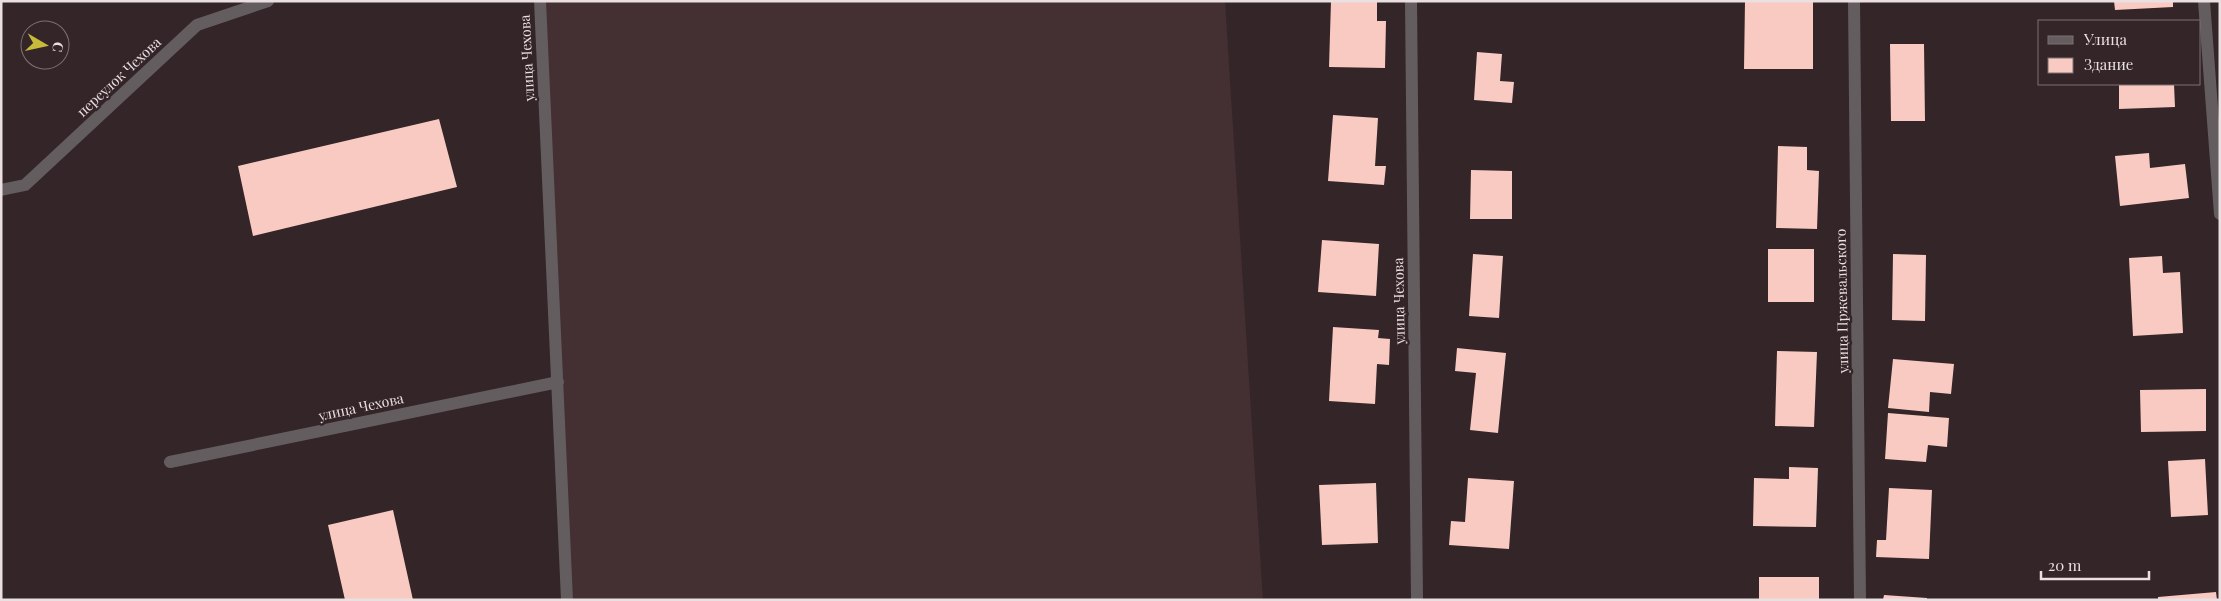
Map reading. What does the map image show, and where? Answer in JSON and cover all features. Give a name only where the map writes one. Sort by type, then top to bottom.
[{"type":"street","name":"переулок Чехова","points":[[1,190],[25,186],[197,26],[268,1]]},
{"type":"street","name":"улица Чехова","points":[[540,1],[567,600]]},
{"type":"street","name":"улица Чехова","points":[[1411,1],[1417,600]]},
{"type":"street","name":"улица Пржевальского","points":[[1854,1],[1860,600]]},
{"type":"street","points":[[2204,1],[2220,214]]},
{"type":"street","name":"улица Чехова","points":[[170,462],[558,382]]},
{"type":"shaded area","points":[[539,1],[1225,1],[1263,600],[567,600]]},
{"type":"building","points":[[1331,1],[1377,1],[1377,21],[1386,21],[1385,68],[1329,67]]},
{"type":"building","points":[[1745,1],[1813,1],[1813,69],[1744,69]]},
{"type":"building","points":[[2114,1],[2173,1],[2173,7],[2115,10]]},
{"type":"building","points":[[1890,44],[1924,44],[1925,121],[1891,121]]},
{"type":"building","points":[[1477,52],[1502,54],[1500,81],[1514,82],[1512,103],[1474,100]]},
{"type":"building","points":[[2119,85],[2174,85],[2175,107],[2119,109]]},
{"type":"building","points":[[1333,115],[1378,118],[1375,166],[1386,166],[1384,185],[1328,181]]},
{"type":"building","points":[[439,119],[457,187],[253,236],[238,166]]},
{"type":"building","points":[[1778,146],[1807,147],[1807,170],[1819,171],[1817,229],[1776,228]]},
{"type":"building","points":[[2149,153],[2150,168],[2185,164],[2189,198],[2120,206],[2115,156]]},
{"type":"building","points":[[1471,170],[1512,171],[1512,219],[1470,219]]},
{"type":"building","points":[[1322,240],[1379,244],[1376,296],[1318,292]]},
{"type":"building","points":[[1768,249],[1814,249],[1814,302],[1768,302]]},
{"type":"building","points":[[1473,254],[1503,256],[1499,318],[1469,316]]},
{"type":"building","points":[[1893,254],[1926,255],[1925,321],[1892,320]]},
{"type":"building","points":[[2162,256],[2163,273],[2180,272],[2183,333],[2133,336],[2129,258]]},
{"type":"building","points":[[1333,327],[1379,330],[1378,338],[1390,339],[1389,365],[1377,364],[1375,404],[1329,401]]},
{"type":"building","points":[[1457,348],[1506,353],[1498,433],[1470,430],[1476,373],[1455,371]]},
{"type":"building","points":[[1777,351],[1817,352],[1814,427],[1775,426]]},
{"type":"building","points":[[1893,359],[1954,364],[1951,394],[1930,392],[1929,412],[1888,408]]},
{"type":"building","points":[[2206,389],[2206,431],[2141,432],[2140,390]]},
{"type":"building","points":[[1888,413],[1949,418],[1947,447],[1928,445],[1926,462],[1885,459]]},
{"type":"building","points":[[2205,459],[2208,515],[2171,517],[2168,461]]},
{"type":"building","points":[[1789,467],[1818,468],[1816,527],[1753,526],[1754,478],[1789,479]]},
{"type":"building","points":[[1468,478],[1514,481],[1509,549],[1449,545],[1451,521],[1465,522]]},
{"type":"building","points":[[1376,483],[1378,543],[1322,545],[1319,485]]},
{"type":"building","points":[[1889,488],[1932,490],[1929,559],[1876,557],[1877,540],[1886,540]]},
{"type":"building","points":[[393,510],[413,600],[345,600],[328,525]]},
{"type":"building","points":[[1759,577],[1819,577],[1819,600],[1759,600]]},
{"type":"building","points":[[2216,592],[2217,600],[2158,600],[2158,597]]},
{"type":"building","points":[[1884,595],[1927,598],[1927,600],[1883,600]]}]
